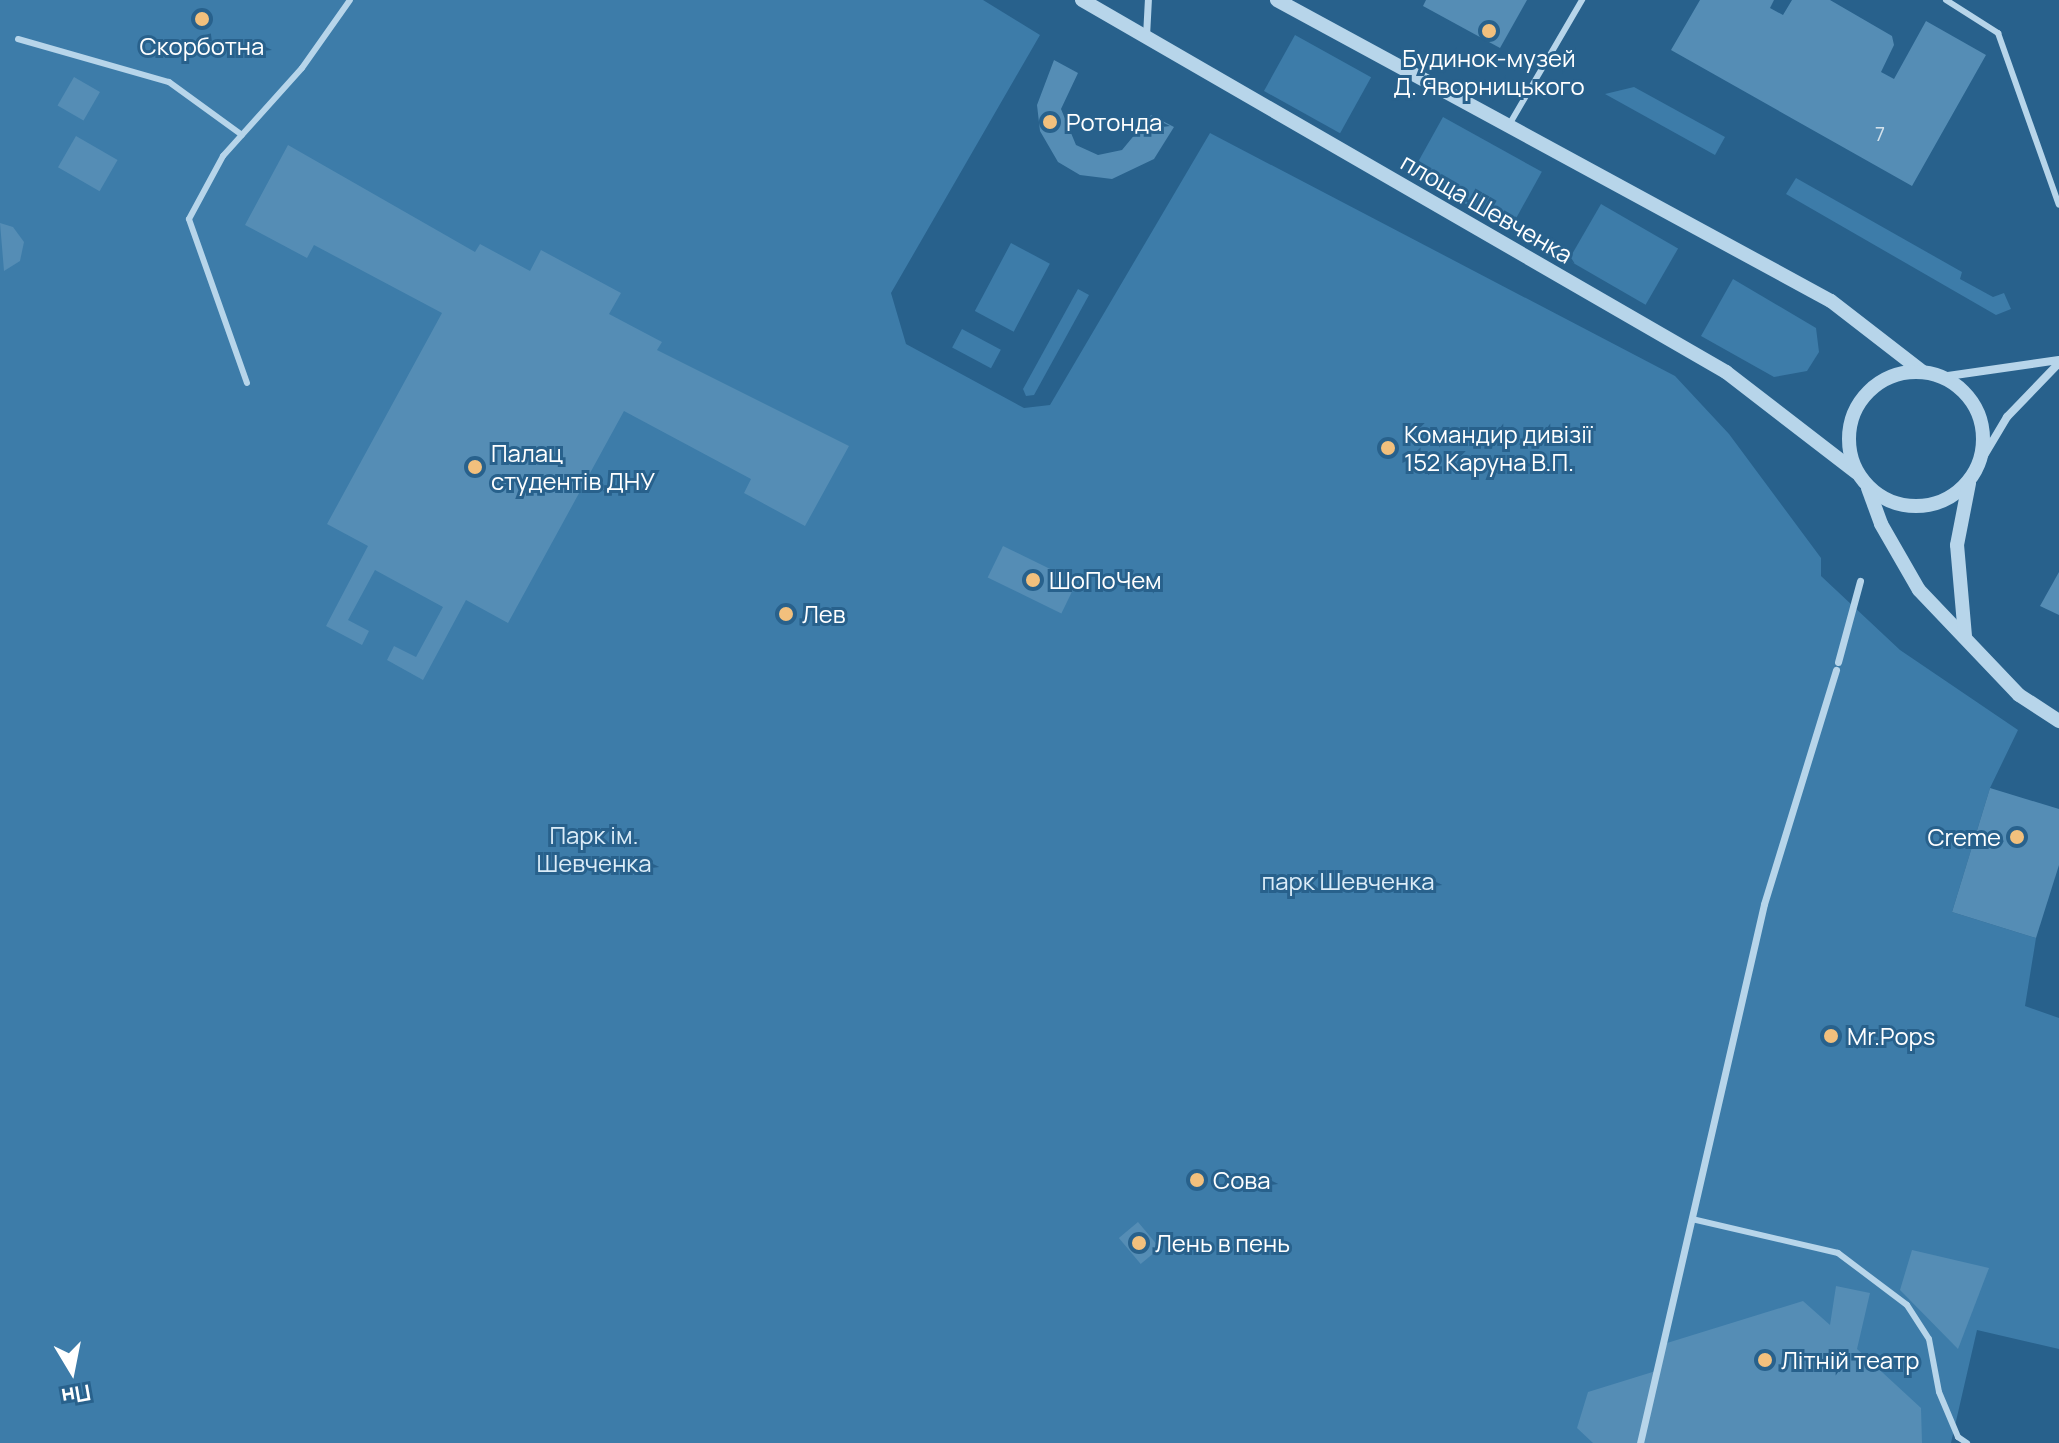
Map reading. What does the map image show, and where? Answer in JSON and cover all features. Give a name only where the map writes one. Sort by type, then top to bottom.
[{"type":"street","name":"площа Шевченка","points":[[1082,0],[1726,372],[1857,473]]},
{"type":"street","points":[[1146,36],[1148,0]]},
{"type":"street","points":[[1277,0],[1831,301],[1923,372],[1941,377],[2059,362]]},
{"type":"street","points":[[1965,636],[1957,545],[1970,479],[2007,417],[2059,362]]},
{"type":"street","points":[[1923,372],[1887,378],[1859,402],[1848,437],[1857,473],[1868,488],[1898,558],[2019,695],[2059,721]]},
{"type":"street","points":[[1941,377],[1978,412],[1979,464]]},
{"type":"street","points":[[1868,488],[1896,504],[1929,506],[1970,479]]},
{"type":"street","points":[[1640,1443],[1764,904],[1860,581]]},
{"type":"lane","points":[[247,383],[189,219],[242,135],[302,68],[350,0]]},
{"type":"lane","points":[[1509,126],[1582,0]]},
{"type":"lane","points":[[1946,0],[1998,33],[2059,205]]},
{"type":"lane","points":[[18,39],[169,82],[242,135]]},
{"type":"lane","points":[[1692,1219],[1838,1253],[1907,1305],[1929,1339],[1939,1392],[1958,1437],[1967,1443]]},
{"type":"green space","name":"парк Шевченка","points":[[0,0],[983,0],[1040,35],[891,293],[906,344],[1024,408],[1050,405],[1210,133],[1675,376],[1729,434],[1821,558],[1821,576],[1900,650],[2018,730],[1990,788],[1952,912],[2036,938],[2025,1006],[2059,1018],[2059,1349],[1977,1330],[1951,1443],[0,1443]]},
{"type":"green space","points":[[1295,35],[1371,77],[1340,133],[1264,91]]},
{"type":"green space","points":[[1634,87],[1725,137],[1715,155],[1605,94]]},
{"type":"green space","points":[[1443,117],[1542,172],[1510,229],[1411,174]]},
{"type":"green space","points":[[1796,178],[1962,272],[1960,279],[1993,297],[2004,293],[2011,309],[1996,315],[1786,194]]},
{"type":"green space","points":[[1601,204],[1678,248],[1646,305],[1568,260]]},
{"type":"green space","points":[[1011,243],[1050,264],[1014,332],[975,311]]},
{"type":"green space","points":[[1733,279],[1816,328],[1819,352],[1807,371],[1774,377],[1701,336]]},
{"type":"green space","points":[[1078,289],[1089,295],[1034,395],[1026,396],[1023,389]]},
{"type":"green space","points":[[962,329],[1001,350],[991,368],[952,348]]},
{"type":"building","name":"Будинок-музей Д. Яворницького","points":[[1426,0],[1527,0],[1500,48],[1423,6]]},
{"type":"building","points":[[1700,0],[1774,0],[1770,8],[1783,15],[1792,0],[1830,0],[1892,36],[1894,45],[1881,72],[1894,79],[1926,21],[1986,55],[1912,186],[1671,50]]},
{"type":"building","name":"Ротонда","points":[[1054,60],[1078,73],[1061,109],[1076,145],[1098,155],[1122,150],[1151,115],[1174,127],[1154,159],[1112,179],[1080,175],[1058,162],[1040,131],[1037,105]]},
{"type":"building","points":[[74,77],[100,92],[83,121],[58,106]]},
{"type":"building","points":[[76,136],[118,160],[100,191],[58,167]]},
{"type":"building","name":"Палац студентів ДНУ","points":[[288,145],[475,252],[480,244],[530,271],[541,250],[621,293],[609,314],[662,342],[657,350],[849,446],[805,526],[744,493],[751,479],[624,411],[508,623],[466,600],[423,680],[387,660],[394,646],[416,657],[443,607],[375,570],[348,620],[369,631],[362,645],[326,626],[368,546],[327,524],[442,313],[314,245],[307,258],[245,225]]},
{"type":"building","points":[[0,223],[13,227],[24,242],[20,261],[4,271]]},
{"type":"building","name":"ШоПоЧем","points":[[1003,546],[1077,582],[1061,613],[988,577]]},
{"type":"building","points":[[2059,572],[2059,615],[2040,606]]},
{"type":"building","name":"Creme","points":[[1990,788],[2059,809],[2059,865],[2036,938],[1952,912]]},
{"type":"building","name":"Лень в пень","points":[[1138,1222],[1160,1248],[1141,1264],[1119,1238]]},
{"type":"building","points":[[1912,1250],[1989,1268],[1958,1349],[1900,1290]]},
{"type":"building","name":"Літній театр","points":[[1836,1286],[1870,1293],[1857,1349],[1921,1408],[1922,1443],[1593,1443],[1577,1428],[1588,1392],[1659,1370],[1667,1343],[1803,1301],[1830,1325]]},
{"type":"place","name":"Скорботна","points":[[202,19]]},
{"type":"place","name":"Будинок-музей Д. Яворницького","points":[[1489,31]]},
{"type":"place","name":"Ротонда","points":[[1050,122]]},
{"type":"place","name":"Командир дивізії 152 Каруна В.П.","points":[[1388,448]]},
{"type":"place","name":"Палац студентів ДНУ","points":[[475,467]]},
{"type":"place","name":"ШоПоЧем","points":[[1033,580]]},
{"type":"place","name":"Лев","points":[[786,614]]},
{"type":"place","name":"Creme","points":[[2017,837]]},
{"type":"place","name":"Mr.Pops","points":[[1831,1036]]},
{"type":"place","name":"Сова","points":[[1197,1180]]},
{"type":"place","name":"Лень в пень","points":[[1139,1243]]},
{"type":"place","name":"Літній театр","points":[[1765,1360]]},
{"type":"park label","name":"Парк iм. Шевченка","points":[[594,849]]}]
